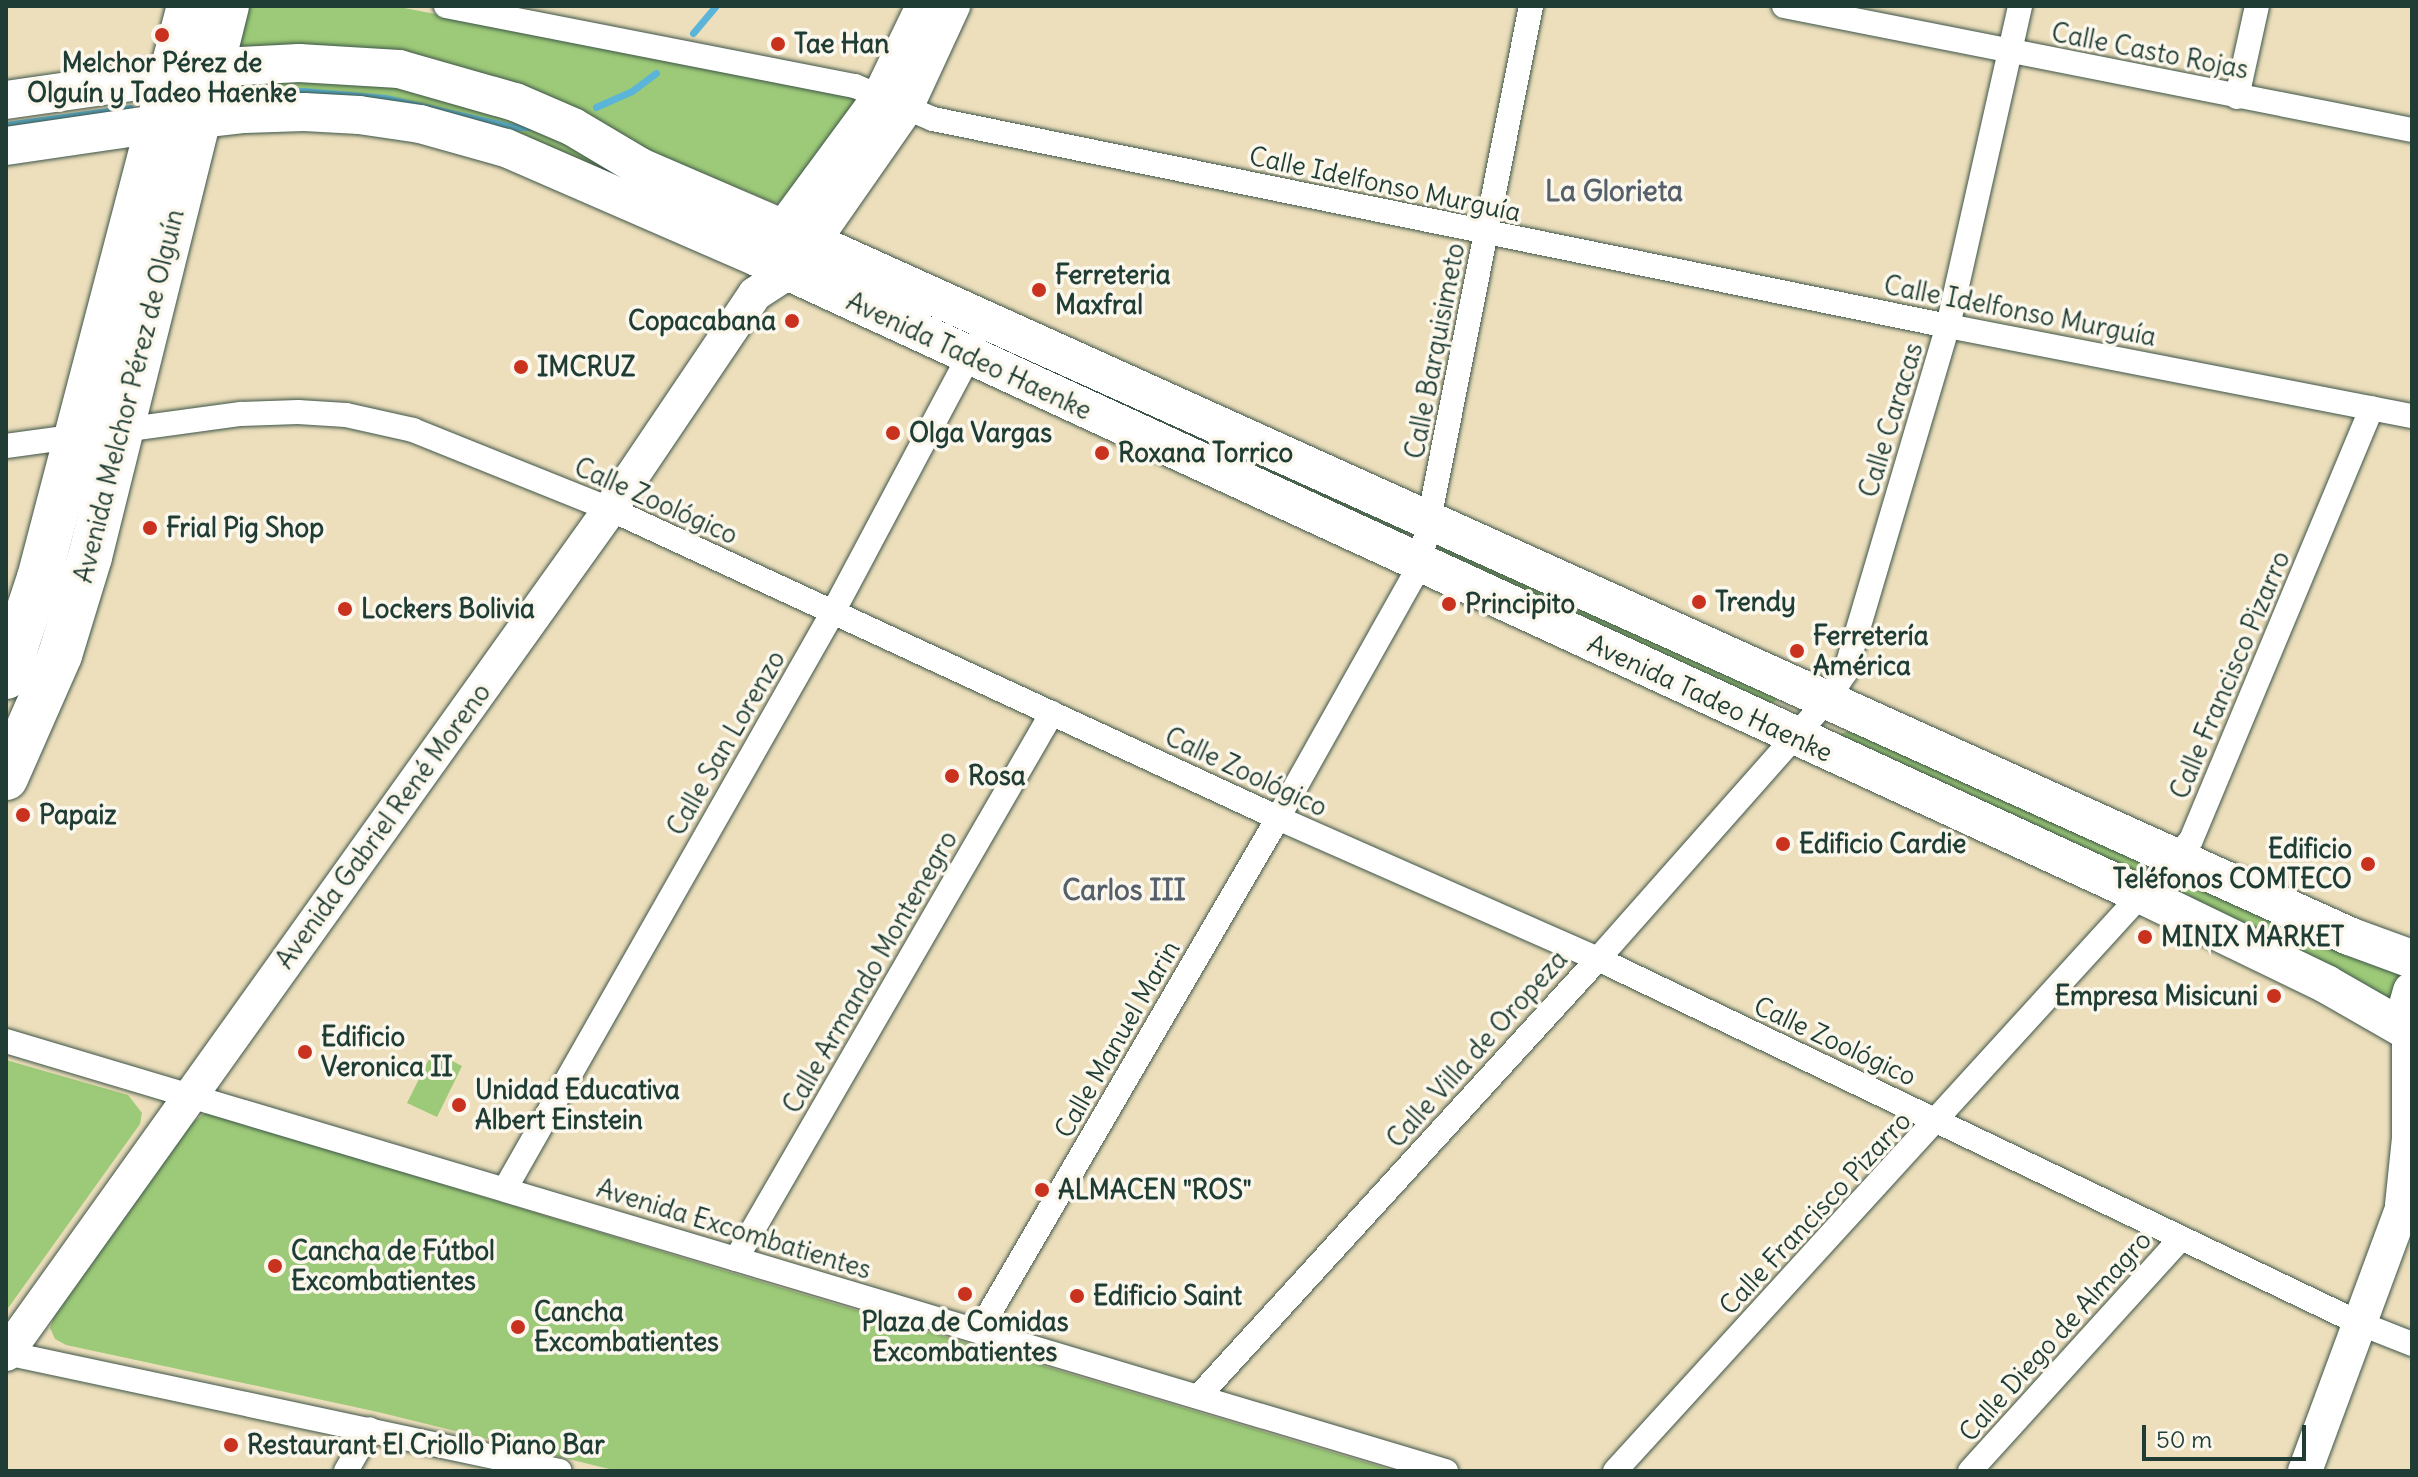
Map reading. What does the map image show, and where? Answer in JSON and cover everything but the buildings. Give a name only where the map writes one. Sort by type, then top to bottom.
[{"type":"highway","name":"Avenida Melchor Pérez de Olguín","points":[[6,677],[39,578],[189,6]]},
{"type":"highway","name":"Avenida Melchor Pérez de Olguín","points":[[6,778],[60,655],[124,429],[227,6]]},
{"type":"main road","name":"Avenida Tadeo Haenke","points":[[6,100],[212,70],[299,63],[354,64],[437,77],[548,116],[640,167],[1431,520],[2349,936],[2412,959]]},
{"type":"main road","name":"Avenida Tadeo Haenke","points":[[6,146],[199,119],[304,112],[359,115],[466,134],[537,160],[767,275],[969,355],[2140,894],[2326,984],[2410,1035]]},
{"type":"main road","points":[[2410,1035],[2406,1012],[2412,991]]},
{"type":"street","name":"Calle Idelfonso Murguía","points":[[446,6],[855,86],[933,119],[1948,326],[2412,416]]},
{"type":"street","name":"Avenida Gabriel René Moreno","points":[[892,104],[923,6]]},
{"type":"street","name":"Avenida Gabriel René Moreno","points":[[6,1353],[610,509],[767,275],[799,236],[892,104],[953,6]]},
{"type":"street","name":"Calle Barquisimeto","points":[[1420,565],[1531,6]]},
{"type":"street","name":"Calle Casto Rojas","points":[[1784,6],[2412,130]]},
{"type":"street","name":"Calle Caracas","points":[[1794,737],[1828,699],[1845,673],[1948,326],[2020,6]]},
{"type":"street","points":[[2237,97],[2257,6]]},
{"type":"street","name":"Calle San Lorenzo","points":[[505,1189],[833,612],[987,321]]},
{"type":"street","name":"Calle Francisco Pizarro","points":[[1615,1471],[1938,1121],[2191,840],[2372,408]]},
{"type":"street","name":"Calle Zoológico","points":[[6,446],[241,414],[298,412],[346,415],[413,430],[610,509],[1278,818],[1598,959],[2359,1323],[2412,1344]]},
{"type":"street","name":"Calle Manuel Marin","points":[[979,1331],[1278,818],[1420,565]]},
{"type":"street","name":"Calle Armando Montenegro","points":[[736,1259],[1052,713]]},
{"type":"street","name":"Calle Villa de Oropeza","points":[[1199,1396],[1598,959],[1794,737]]},
{"type":"street","points":[[2305,1471],[2407,1194],[2410,1035]]},
{"type":"street","name":"Avenida Excombatientes","points":[[6,1041],[192,1094],[1446,1471]]},
{"type":"street","name":"Calle Diego de Almagro","points":[[1970,1471],[2181,1238]]},
{"type":"street","points":[[6,1353],[560,1471]]},
{"type":"street","points":[[346,1471],[370,1429]]},
{"type":"green space","points":[[240,6],[394,6],[848,94],[857,104],[786,201],[774,203],[635,145],[241,46],[235,40]]},
{"type":"green space","points":[[296,80],[394,86],[524,122],[761,237],[604,174],[213,104],[219,84]]},
{"type":"green space","points":[[1003,343],[1407,531],[1406,537],[999,352]]},
{"type":"green space","points":[[1443,543],[1777,699],[1769,707],[1437,554]]},
{"type":"green space","points":[[1855,729],[2140,859],[2140,868],[2136,873],[1839,740],[1840,734]]},
{"type":"green space","points":[[2187,880],[2402,971],[2389,1004],[2178,892],[2180,885]]},
{"type":"green space","points":[[433,1051],[462,1066],[437,1117],[407,1103]]},
{"type":"green space","points":[[6,1060],[128,1095],[142,1113],[140,1124],[6,1311]]},
{"type":"green space","points":[[207,1112],[1395,1471],[617,1471],[378,1412],[66,1345],[55,1339],[50,1328],[54,1317],[192,1123]]},
{"type":"waterway","points":[[693,33],[716,6]]},
{"type":"waterway","points":[[596,107],[632,91],[656,73]]},
{"type":"waterway","points":[[229,95],[303,91],[385,98],[513,127],[529,127]]},
{"type":"waterway","points":[[6,125],[130,108]]},
{"type":"place","name":"Melchor Pérez de Olguín y Tadeo Haenke","points":[[162,35]]},
{"type":"place","name":"Tae Han","points":[[778,44]]},
{"type":"place","name":"Ferreteria Maxfral","points":[[1039,290]]},
{"type":"place","name":"Copacabana","points":[[792,321]]},
{"type":"place","name":"IMCRUZ","points":[[521,367]]},
{"type":"place","name":"Olga Vargas","points":[[893,433]]},
{"type":"place","name":"Roxana Torrico","points":[[1102,453]]},
{"type":"place","name":"Frial Pig Shop","points":[[150,528]]},
{"type":"place","name":"Trendy","points":[[1699,602]]},
{"type":"place","name":"Principito","points":[[1449,604]]},
{"type":"place","name":"Lockers Bolivia","points":[[345,609]]},
{"type":"place","name":"Ferretería América","points":[[1797,651]]},
{"type":"place","name":"Rosa","points":[[952,776]]},
{"type":"place","name":"Papaiz","points":[[23,815]]},
{"type":"place","name":"Edificio Cardie","points":[[1783,844]]},
{"type":"place","name":"Edificio Teléfonos COMTECO","points":[[2368,864]]},
{"type":"place","name":"MINIX MARKET","points":[[2145,937]]},
{"type":"place","name":"Empresa Misicuni","points":[[2274,996]]},
{"type":"place","name":"Edificio Veronica II","points":[[305,1052]]},
{"type":"place","name":"Unidad Educativa Albert Einstein","points":[[459,1105]]},
{"type":"place","name":"ALMACEN \"ROS\"","points":[[1042,1190]]},
{"type":"place","name":"Cancha de Fútbol Excombatientes","points":[[275,1266]]},
{"type":"place","name":"Plaza de Comidas Excombatientes","points":[[965,1294]]},
{"type":"place","name":"Edificio Saint","points":[[1077,1296]]},
{"type":"place","name":"Cancha Excombatientes","points":[[518,1327]]},
{"type":"place","name":"Restaurant El Criollo Piano Bar","points":[[231,1445]]},
{"type":"district","name":"La Glorieta","points":[[1614,191]]},
{"type":"district","name":"Carlos III","points":[[1124,890]]}]
